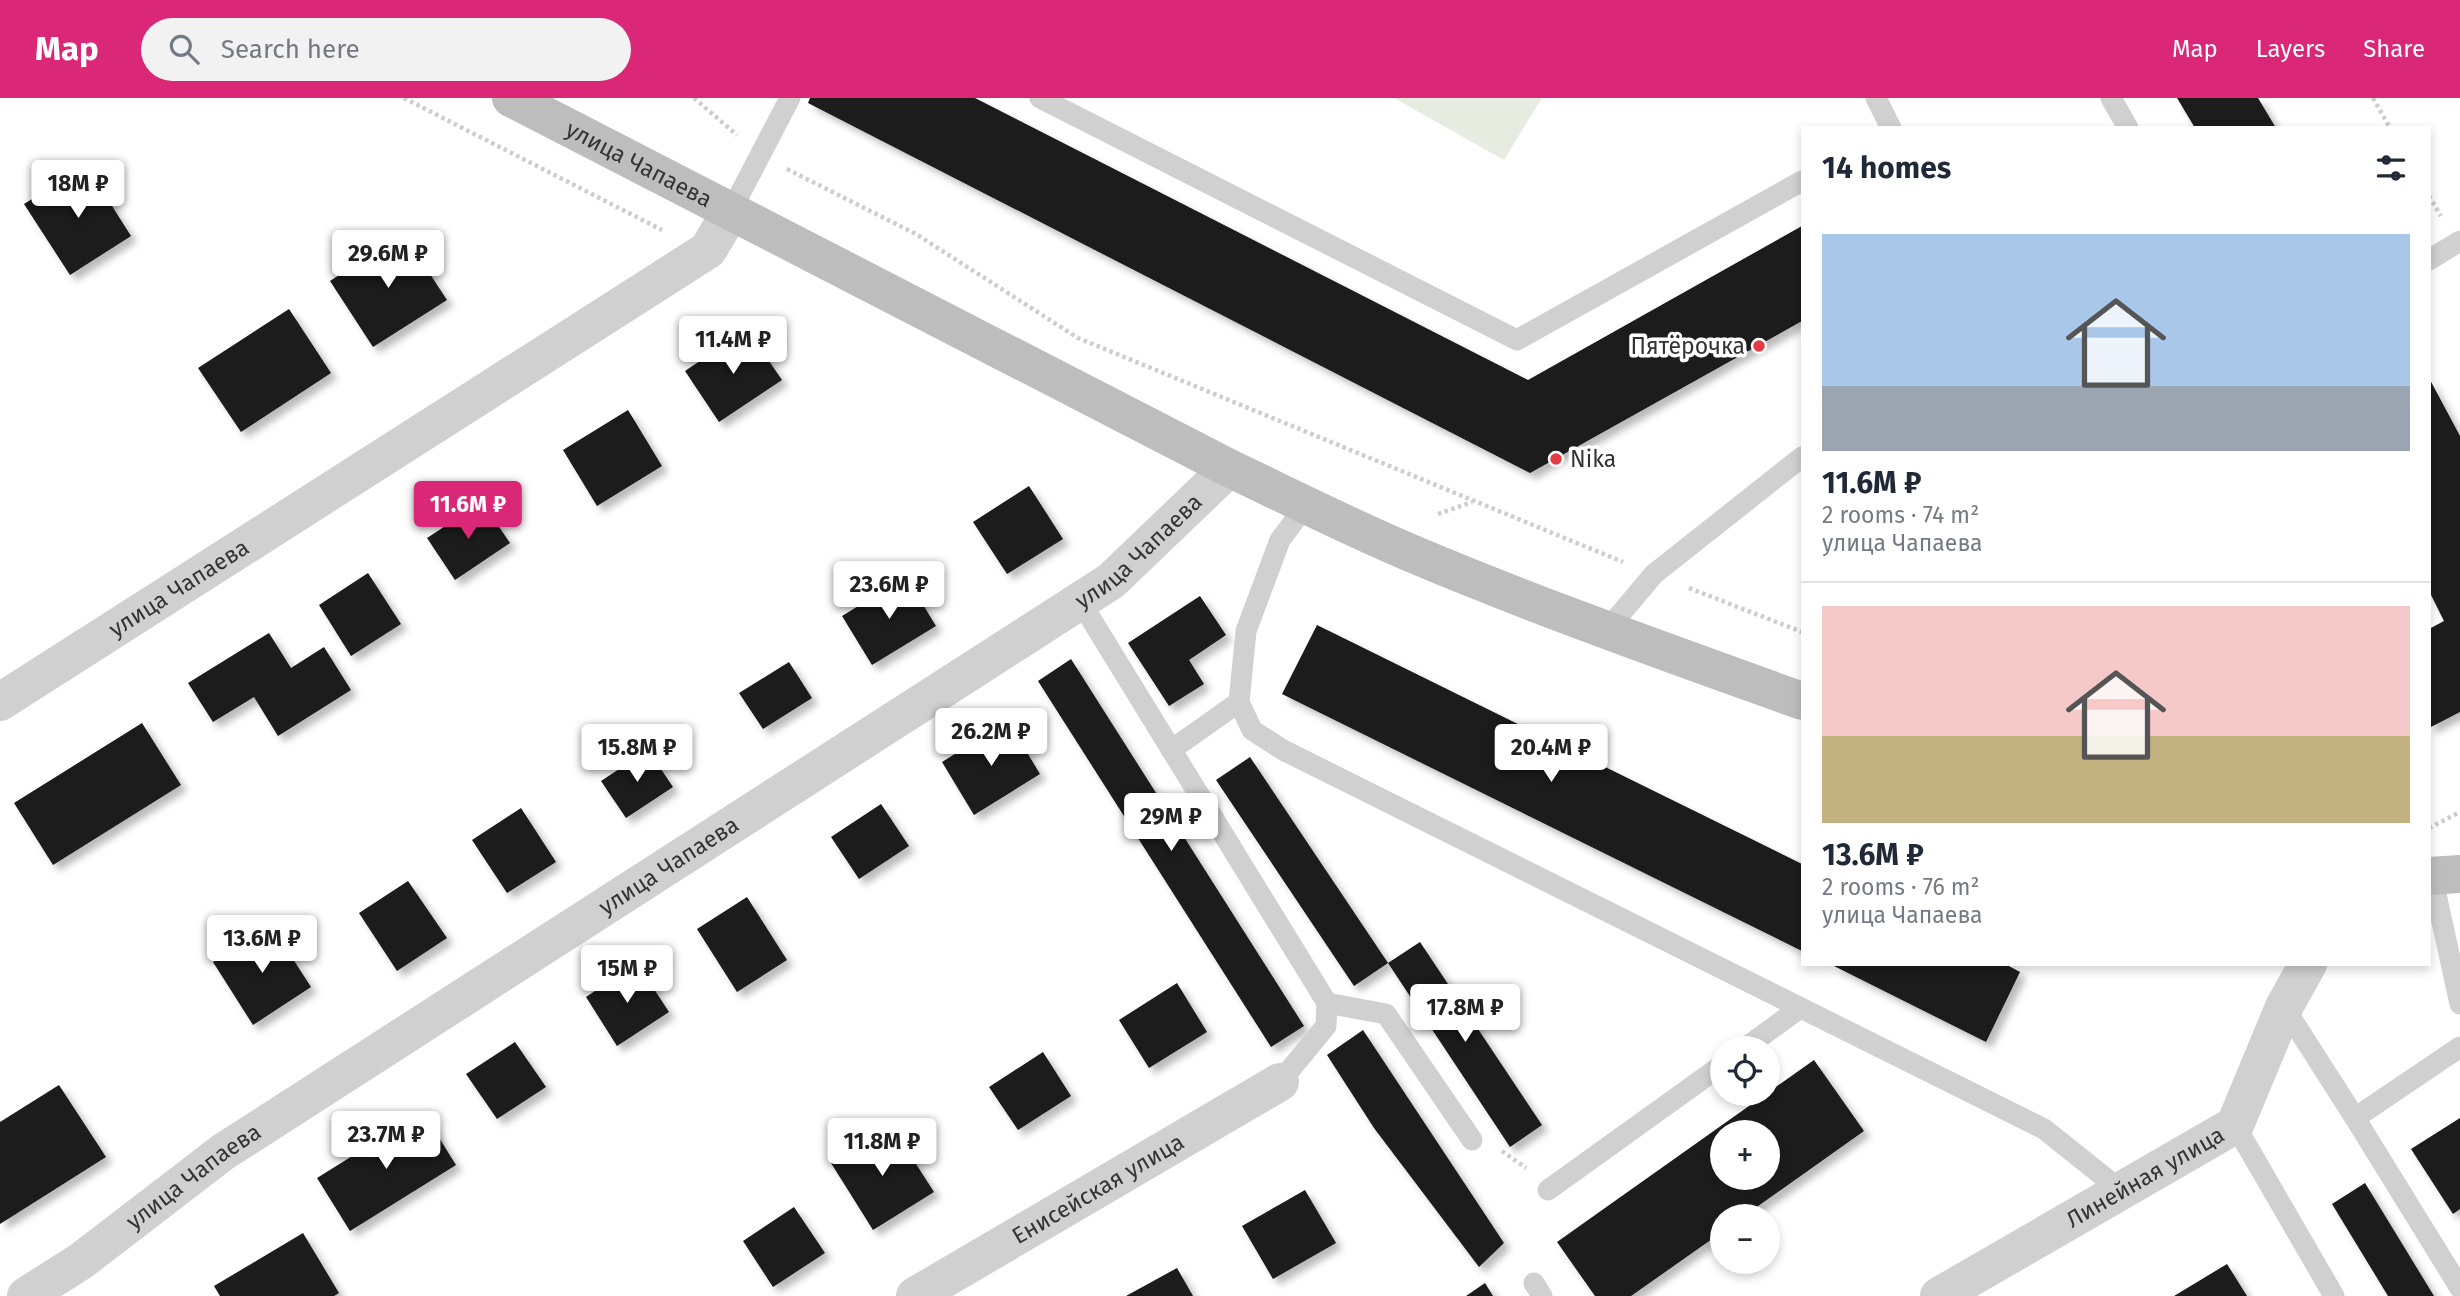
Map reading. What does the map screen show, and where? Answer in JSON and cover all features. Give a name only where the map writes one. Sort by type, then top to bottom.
[{"type":"main road","name":"улица Чапаева","points":[[511,98],[1229,468],[1411,553],[1606,631],[1801,701]]},
{"type":"street","name":"улица Чапаева","points":[[0,702],[708,250],[731,211]]},
{"type":"street","name":"улица Чапаева","points":[[26,1296],[81,1261],[223,1152],[1111,581],[1229,468]]},
{"type":"street","name":"Линейная улица","points":[[1940,1296],[2235,1125],[2284,1007],[2307,966]]},
{"type":"street","name":"Енисейская улица","points":[[915,1296],[1280,1082]]},
{"type":"lane","points":[[731,211],[790,98]]},
{"type":"lane","points":[[1040,98],[1517,340],[1801,182]]},
{"type":"lane","points":[[1875,98],[1890,126]]},
{"type":"lane","points":[[2111,98],[2127,126]]},
{"type":"lane","points":[[2431,259],[2460,241]]},
{"type":"lane","points":[[1606,631],[1654,574],[1801,458]]},
{"type":"lane","points":[[1307,504],[1280,540],[1246,631],[1239,702],[1252,730],[1283,750],[2044,1129],[2123,1192]]},
{"type":"lane","points":[[1080,601],[1327,1003],[1326,1026],[1280,1082]]},
{"type":"lane","points":[[1171,750],[1239,702]]},
{"type":"lane","points":[[2440,875],[2460,1004]]},
{"type":"lane","points":[[1327,1003],[1386,1014],[1472,1140]]},
{"type":"lane","points":[[2284,1007],[2460,1288]]},
{"type":"lane","points":[[1762,1036],[1800,1008]]},
{"type":"lane","points":[[2356,1118],[2460,1047]]},
{"type":"lane","points":[[1548,1190],[1710,1074]]},
{"type":"lane","points":[[2235,1125],[2334,1296]]},
{"type":"path","points":[[694,98],[761,156],[916,234],[1078,338],[1473,502],[1801,632]]},
{"type":"path","points":[[2373,98],[2389,126]]},
{"type":"path","points":[[1438,513],[1473,502]]},
{"type":"path","points":[[2431,827],[2460,812]]},
{"type":"path","points":[[1472,1140],[1504,1152],[1520,1162],[1548,1190]]},
{"type":"shaded area","points":[[1394,98],[1542,98],[1504,160]]},
{"type":"building","points":[[810,98],[975,98],[1528,380],[1801,227],[1801,322],[1530,473],[808,103]]},
{"type":"building","points":[[2177,98],[2258,98],[2275,126],[2194,126]]},
{"type":"building","points":[[86,165],[131,236],[70,275],[24,204]]},
{"type":"building","points":[[403,233],[447,300],[373,347],[330,281]]},
{"type":"building","points":[[289,309],[331,373],[241,432],[198,368]]},
{"type":"building","points":[[747,329],[782,380],[719,422],[685,371]]},
{"type":"building","points":[[2431,382],[2460,436],[2460,712],[2431,727],[2431,628],[2444,621],[2431,595]]},
{"type":"building","points":[[628,410],[662,466],[597,506],[563,450]]},
{"type":"building","points":[[1029,486],[1063,539],[1007,574],[973,522]]},
{"type":"building","points":[[482,502],[510,543],[455,580],[427,538]]},
{"type":"building","points":[[368,573],[401,624],[351,656],[319,605]]},
{"type":"building","points":[[906,577],[936,626],[872,665],[842,616]]},
{"type":"building","points":[[1200,596],[1226,635],[1189,660],[1204,684],[1169,706],[1128,643]]},
{"type":"building","points":[[1317,625],[1801,864],[1801,951],[1282,694]]},
{"type":"building","points":[[269,633],[291,668],[324,647],[351,690],[278,736],[254,697],[213,722],[188,683]]},
{"type":"building","points":[[1071,659],[1304,1026],[1271,1047],[1038,681]]},
{"type":"building","points":[[789,662],[812,698],[763,729],[739,693]]},
{"type":"building","points":[[1008,721],[1040,774],[974,815],[942,762]]},
{"type":"building","points":[[142,723],[181,785],[53,865],[14,803]]},
{"type":"building","points":[[648,750],[673,787],[626,818],[601,781]]},
{"type":"building","points":[[1250,757],[1388,963],[1354,986],[1216,780]]},
{"type":"building","points":[[881,804],[909,846],[859,879],[831,837]]},
{"type":"building","points":[[521,808],[556,862],[507,893],[472,840]]},
{"type":"building","points":[[408,881],[447,938],[397,971],[359,913]]},
{"type":"building","points":[[747,897],[787,960],[737,992],[697,929]]},
{"type":"building","points":[[271,925],[311,987],[253,1025],[213,962]]},
{"type":"building","points":[[1420,942],[1542,1125],[1510,1147],[1388,963]]},
{"type":"building","points":[[637,963],[669,1012],[617,1046],[586,997]]},
{"type":"building","points":[[1834,966],[2009,966],[2020,972],[1986,1042]]},
{"type":"building","points":[[1177,983],[1207,1032],[1149,1068],[1119,1020]]},
{"type":"building","points":[[1363,1030],[1504,1243],[1479,1267],[1374,1128],[1327,1055]]},
{"type":"building","points":[[515,1042],[546,1087],[497,1119],[466,1074]]},
{"type":"building","points":[[1043,1052],[1071,1096],[1018,1130],[989,1087]]},
{"type":"building","points":[[1814,1060],[1864,1131],[1761,1204],[1710,1204],[1710,1240],[1631,1296],[1595,1296],[1557,1242],[1710,1134],[1710,1190],[1780,1190],[1780,1120],[1729,1120],[1749,1106],[1780,1106],[1780,1084]]},
{"type":"building","points":[[59,1085],[106,1157],[0,1224],[0,1122]]},
{"type":"building","points":[[423,1112],[456,1165],[350,1231],[317,1178]]},
{"type":"building","points":[[2460,1118],[2460,1209],[2453,1214],[2411,1149]]},
{"type":"building","points":[[891,1125],[934,1192],[873,1230],[831,1163]]},
{"type":"building","points":[[2365,1183],[2434,1296],[2388,1296],[2332,1204]]},
{"type":"building","points":[[1305,1190],[1336,1243],[1273,1279],[1242,1226]]},
{"type":"building","points":[[794,1207],[825,1253],[773,1287],[743,1241]]},
{"type":"building","points":[[303,1233],[339,1293],[334,1296],[220,1296],[214,1286]]},
{"type":"building","points":[[2227,1264],[2247,1296],[2174,1296]]},
{"type":"building","points":[[1177,1268],[1193,1296],[1126,1296]]},
{"type":"building","points":[[1485,1283],[1493,1296],[1466,1296]]},
{"type":"place","name":"Пятёрочка","points":[[1759,346]]},
{"type":"place","name":"Nika","points":[[1556,459]]}]
